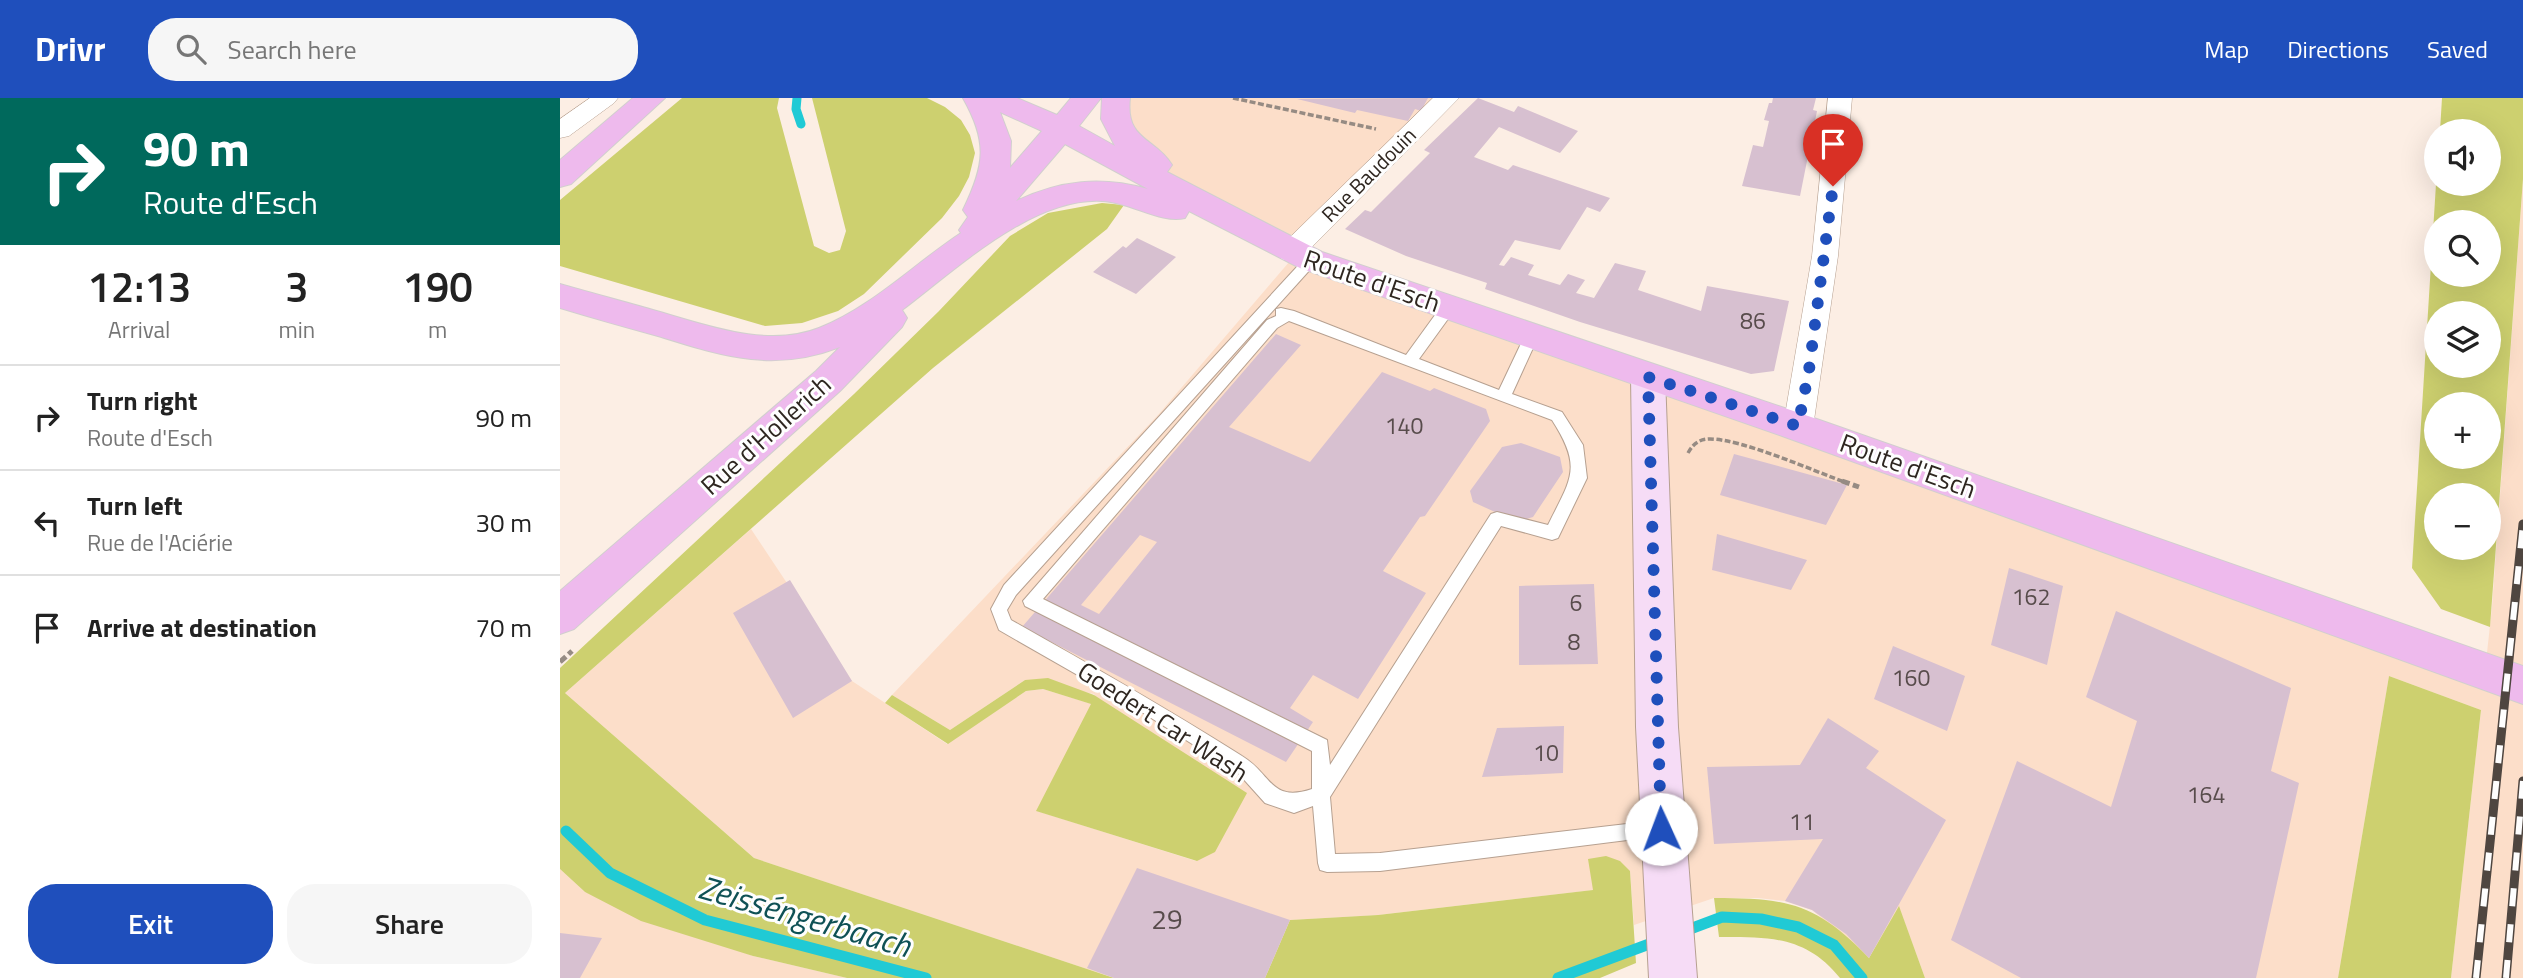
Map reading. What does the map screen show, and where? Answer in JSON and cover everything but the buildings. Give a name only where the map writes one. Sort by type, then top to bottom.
[{"type":"main road","points":[[560,156],[632,98]]},
{"type":"main road","points":[[560,177],[651,98]]},
{"type":"main road","points":[[964,244],[994,178],[998,159],[998,141],[990,118],[976,98]]},
{"type":"main road","name":"Route d'Esch","points":[[991,98],[1061,129],[1301,256],[1531,337],[1798,426],[2523,685]]},
{"type":"main road","points":[[964,244],[1087,98]]},
{"type":"main road","name":"Route d'Esch","points":[[1116,98],[1116,117],[1121,135],[1135,150],[1301,256]]},
{"type":"main road","points":[[560,296],[752,349],[794,347],[850,327],[889,303],[964,244],[1044,202],[1077,191],[1101,190],[1138,195],[1242,237],[1301,256]]},
{"type":"main road","name":"Rue d'Hollerich","points":[[560,616],[828,381],[964,244]]},
{"type":"main road","points":[[1648,377],[1661,829],[1671,948]]},
{"type":"street","points":[[560,130],[606,98]]},
{"type":"street","name":"Rue Baudouin","points":[[1301,256],[1408,136],[1447,98]]},
{"type":"street","points":[[1798,426],[1825,256],[1840,98]]},
{"type":"lane","points":[[1301,256],[1269,308],[1557,416],[1576,444],[1579,478],[1552,533],[1497,519],[1321,795],[1327,863],[1380,862],[1661,829]]},
{"type":"lane","name":"Goedert Car Wash","points":[[1269,308],[1019,580],[999,609],[1005,625],[1143,704],[1244,767],[1271,797],[1294,804],[1321,795],[1321,746],[1031,601],[1272,324],[1289,316]]},
{"type":"lane","points":[[1409,362],[1448,308]]},
{"type":"lane","points":[[1503,397],[1531,337]]},
{"type":"path","points":[[1233,98],[1408,136]]},
{"type":"path","points":[[1688,453],[1699,441],[1718,440]]},
{"type":"shaded area","points":[[1116,98],[1447,98],[1291,252],[1152,162]]},
{"type":"shaded area","points":[[2523,179],[2523,978],[2451,978],[2481,710],[2389,676],[2338,978],[1925,978],[1899,907],[1869,958],[1812,910],[1785,901],[1714,898],[1634,925],[1630,871],[1594,890],[1378,915],[1290,920],[1265,978],[1114,978],[754,858],[565,693],[751,529],[852,681],[947,744],[1026,691],[1043,689],[1092,704],[1037,811],[1196,861],[1094,694],[1025,680],[950,730],[892,695],[1158,415],[1296,254],[2485,671],[2495,560],[2501,560],[2501,483]]},
{"type":"shaded area","points":[[560,869],[585,892],[753,956],[847,978],[560,978]]},
{"type":"green space","points":[[682,98],[779,98],[777,108],[814,246],[829,253],[840,250],[846,231],[812,98],[927,98],[945,107],[961,120],[970,135],[975,153],[969,177],[942,218],[864,294],[838,311],[802,323],[765,326],[560,266],[560,200]]},
{"type":"green space","points":[[2442,98],[2523,98],[2523,179],[2501,483],[2424,483],[2424,560],[2495,560],[2490,627],[2441,609],[2412,568],[2424,376],[2501,378],[2501,301],[2429,301],[2430,287],[2501,287],[2501,210],[2434,210],[2435,196],[2501,196],[2501,119],[2441,119]]},
{"type":"green space","points":[[1102,203],[1124,205],[1107,229],[933,368],[565,693],[754,858],[1114,978],[847,978],[753,956],[641,921],[585,892],[560,869],[560,668],[854,394],[939,311],[1010,236],[1048,213]]},
{"type":"green space","points":[[2389,676],[2481,710],[2451,978],[2338,978]]},
{"type":"green space","points":[[1048,678],[1094,695],[1247,793],[1215,852],[1197,861],[1036,811],[1091,704],[1043,689],[1026,691],[948,744],[885,703],[892,695],[950,730],[1025,680]]},
{"type":"green space","points":[[1606,856],[1620,861],[1630,871],[1636,963],[1600,978],[1265,978],[1290,920],[1378,915],[1593,890],[1588,859]]},
{"type":"green space","points":[[1714,898],[1782,902],[1799,907],[1833,925],[1869,958],[1899,906],[1925,978],[1840,978],[1814,954],[1786,942],[1719,937]]},
{"type":"waterway","points":[[797,98],[796,109],[801,124]]},
{"type":"waterway","name":"Zeisséngerbaach","points":[[566,831],[610,873],[705,920],[926,978]]},
{"type":"waterway","name":"Zeisséngerbaach","points":[[1682,932],[1722,917],[1761,919],[1798,927],[1834,945],[1862,978]]},
{"type":"waterway","name":"Zeisséngerbaach","points":[[1558,978],[1660,940]]},
{"type":"railway","points":[[2476,978],[2523,524]]},
{"type":"railway","points":[[2506,978],[2523,781]]},
{"type":"route","points":[[1661,829],[1648,377],[1798,426],[1809,370],[1833,186]]}]
